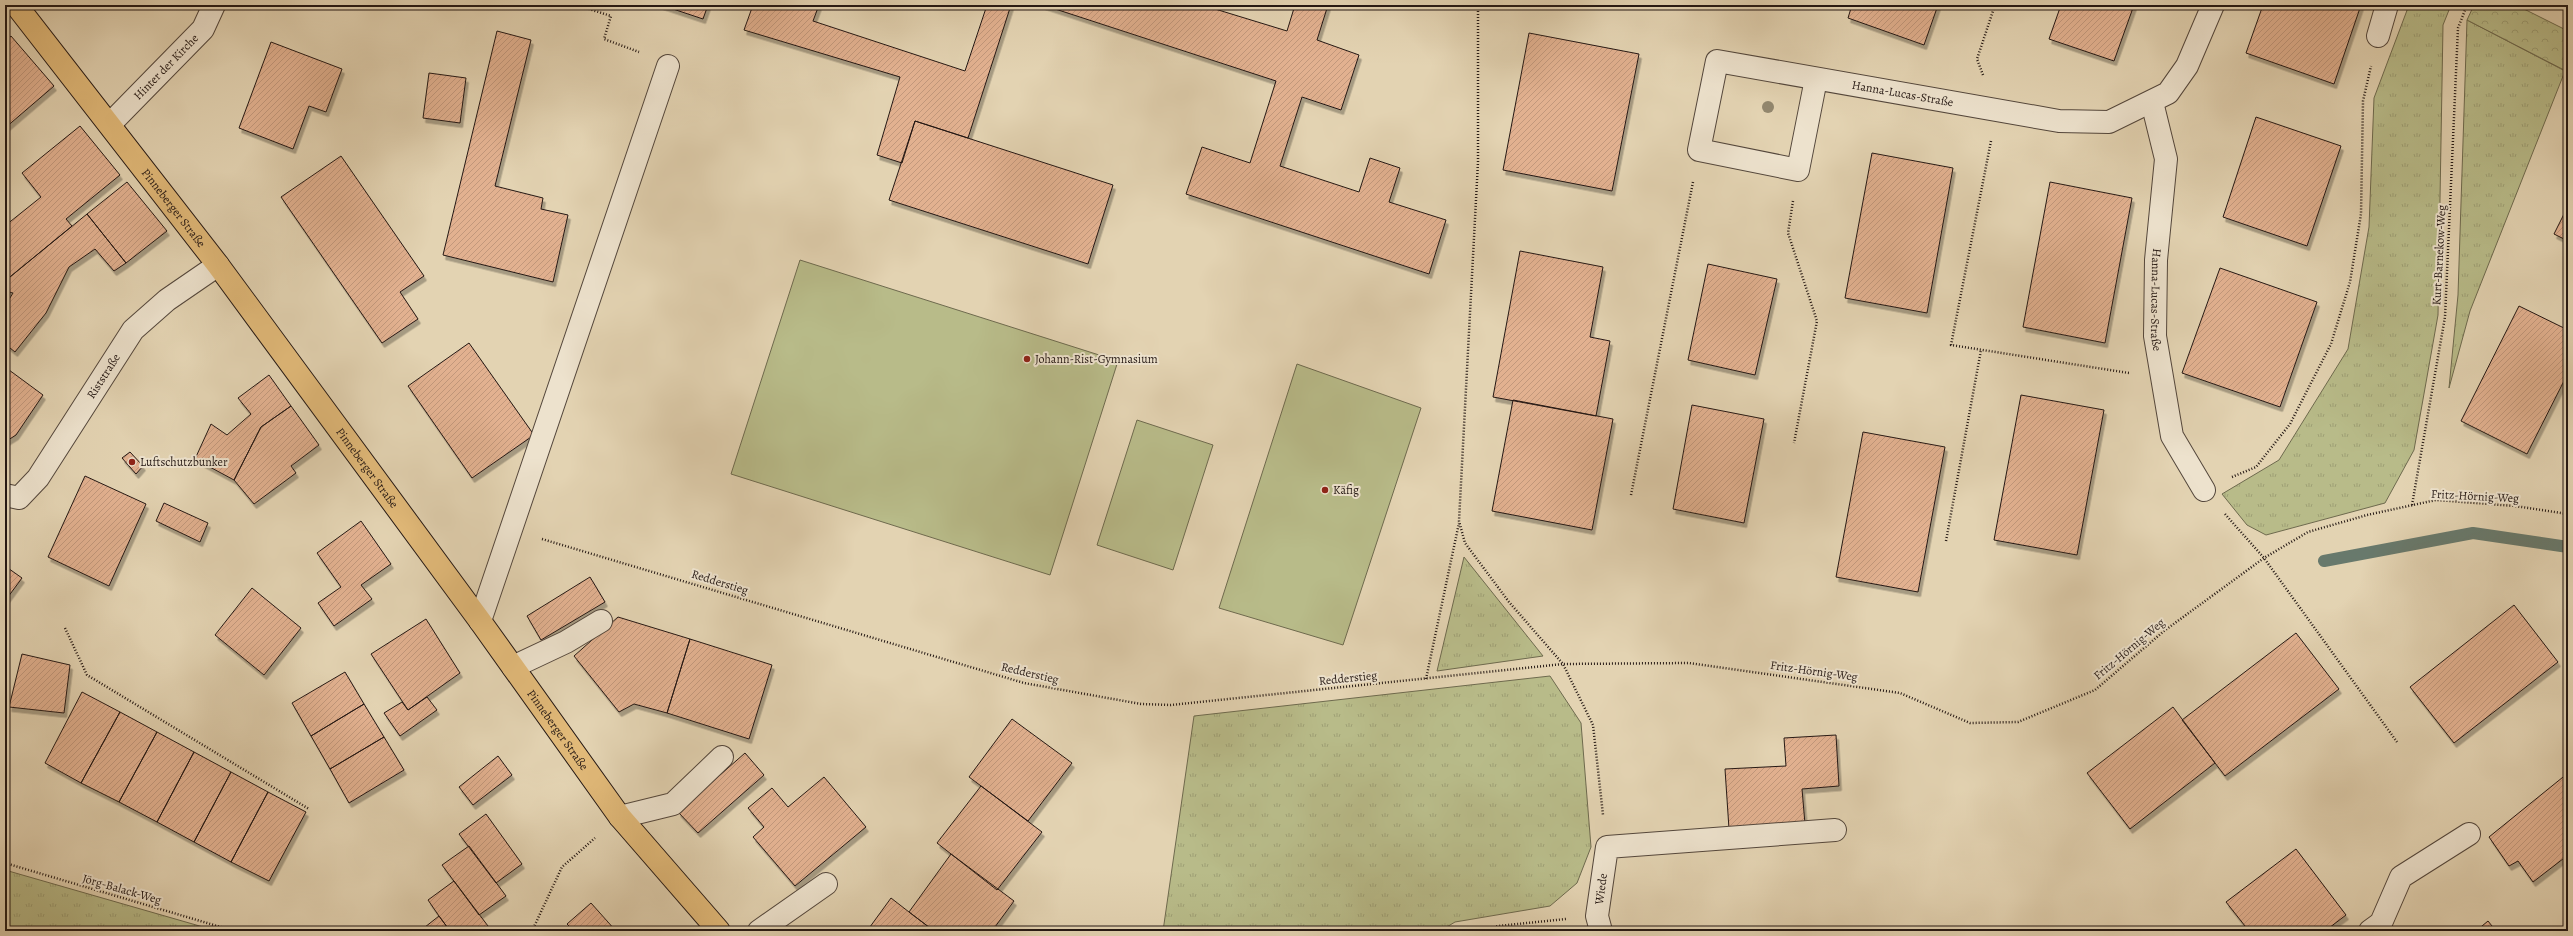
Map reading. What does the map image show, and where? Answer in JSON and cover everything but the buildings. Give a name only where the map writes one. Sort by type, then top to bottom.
[{"type":"main road","name":"Pinneberger Straße","points":[[16,5],[110,124],[218,265],[480,621],[620,817],[718,931]]},
{"type":"street","name":"Hinter der Kirche","points":[[110,124],[203,29],[214,5]]},
{"type":"street","name":"Hanna-Lucas-Straße","points":[[1699,150],[1717,61],[2059,121],[2109,122],[2168,93],[2187,66],[2213,5]]},
{"type":"street","points":[[2378,36],[2387,5]]},
{"type":"street","points":[[480,621],[668,66]]},
{"type":"street","points":[[1699,150],[1798,170],[1816,79]]},
{"type":"street","name":"Hanna-Lucas-Straße","points":[[2152,102],[2166,159],[2156,260],[2155,336],[2172,436],[2204,490]]},
{"type":"street","name":"Riststraße","points":[[5,495],[19,498],[38,478],[133,330],[167,300],[218,265]]},
{"type":"street","points":[[513,667],[566,642],[601,621]]},
{"type":"street","points":[[620,817],[673,804],[722,757]]},
{"type":"street","points":[[1607,847],[1835,830]]},
{"type":"street","points":[[2370,931],[2381,923],[2401,877],[2469,834]]},
{"type":"street","name":"Wiede","points":[[1599,923],[1607,847]]},
{"type":"street","points":[[758,931],[826,884]]},
{"type":"path","points":[[587,5],[586,8],[611,16],[604,39],[640,52]]},
{"type":"path","points":[[1426,679],[1459,521],[1478,162],[1478,5]]},
{"type":"path","points":[[1995,5],[1976,59],[1996,111],[1952,345],[2163,379]]},
{"type":"path","name":"Kurt-Barnekow-Weg","points":[[2412,505],[2445,317],[2458,28],[2467,5]]},
{"type":"path","points":[[2378,36],[2363,100],[2362,214],[2350,282],[2331,344],[2290,424],[2256,467],[2204,490],[2264,558],[2396,742]]},
{"type":"path","points":[[1632,495],[1699,150]]},
{"type":"path","points":[[1794,443],[1817,321],[1788,233],[1798,170]]},
{"type":"path","points":[[1946,541],[1981,350]]},
{"type":"path","name":"Fritz-Hörnig-Weg","points":[[1563,664],[1689,663],[1900,693],[1970,722],[2018,722],[2095,690],[2164,631],[2264,558],[2308,532],[2436,500],[2515,506],[2568,514]]},
{"type":"path","points":[[1459,521],[1466,543],[1509,602],[1563,664],[1593,725],[1607,847]]},
{"type":"path","name":"Redderstieg","points":[[511,529],[1024,683],[1141,704],[1171,705],[1563,664]]},
{"type":"path","points":[[65,628],[87,675],[309,808]]},
{"type":"path","points":[[532,931],[562,867],[620,817]]},
{"type":"path","name":"Jörg-Balack-Weg","points":[[5,864],[234,931]]},
{"type":"path","points":[[1482,931],[1498,926],[1599,923]]},
{"type":"green space","points":[[2409,5],[2451,5],[2443,25],[2438,315],[2414,450],[2385,503],[2266,535],[2247,525],[2222,494],[2279,460],[2348,349],[2369,227],[2374,98]]},
{"type":"green space","points":[[2474,5],[2526,5],[2524,9],[2568,31],[2568,72],[2467,20]]},
{"type":"green space","points":[[2467,20],[2565,71],[2470,311],[2449,388],[2458,295]]},
{"type":"green space","points":[[800,260],[1118,361],[1050,575],[731,474]]},
{"type":"green space","name":"Käfig","points":[[1297,364],[1421,408],[1343,645],[1219,608]]},
{"type":"green space","points":[[1137,420],[1213,445],[1173,570],[1097,545]]},
{"type":"green space","points":[[1464,557],[1543,656],[1437,671]]},
{"type":"green space","points":[[1550,676],[1581,723],[1591,847],[1577,883],[1550,906],[1455,922],[1440,931],[1163,931],[1194,716]]},
{"type":"green space","points":[[5,870],[217,931],[5,931]]},
{"type":"waterway","points":[[2324,561],[2473,533],[2568,547]]},
{"type":"place","name":"Johann-Rist-Gymnasium","points":[[1027,359]]},
{"type":"place","name":"Luftschutzbunker","points":[[132,462]]},
{"type":"place","name":"Käfig","points":[[1325,490]]}]
